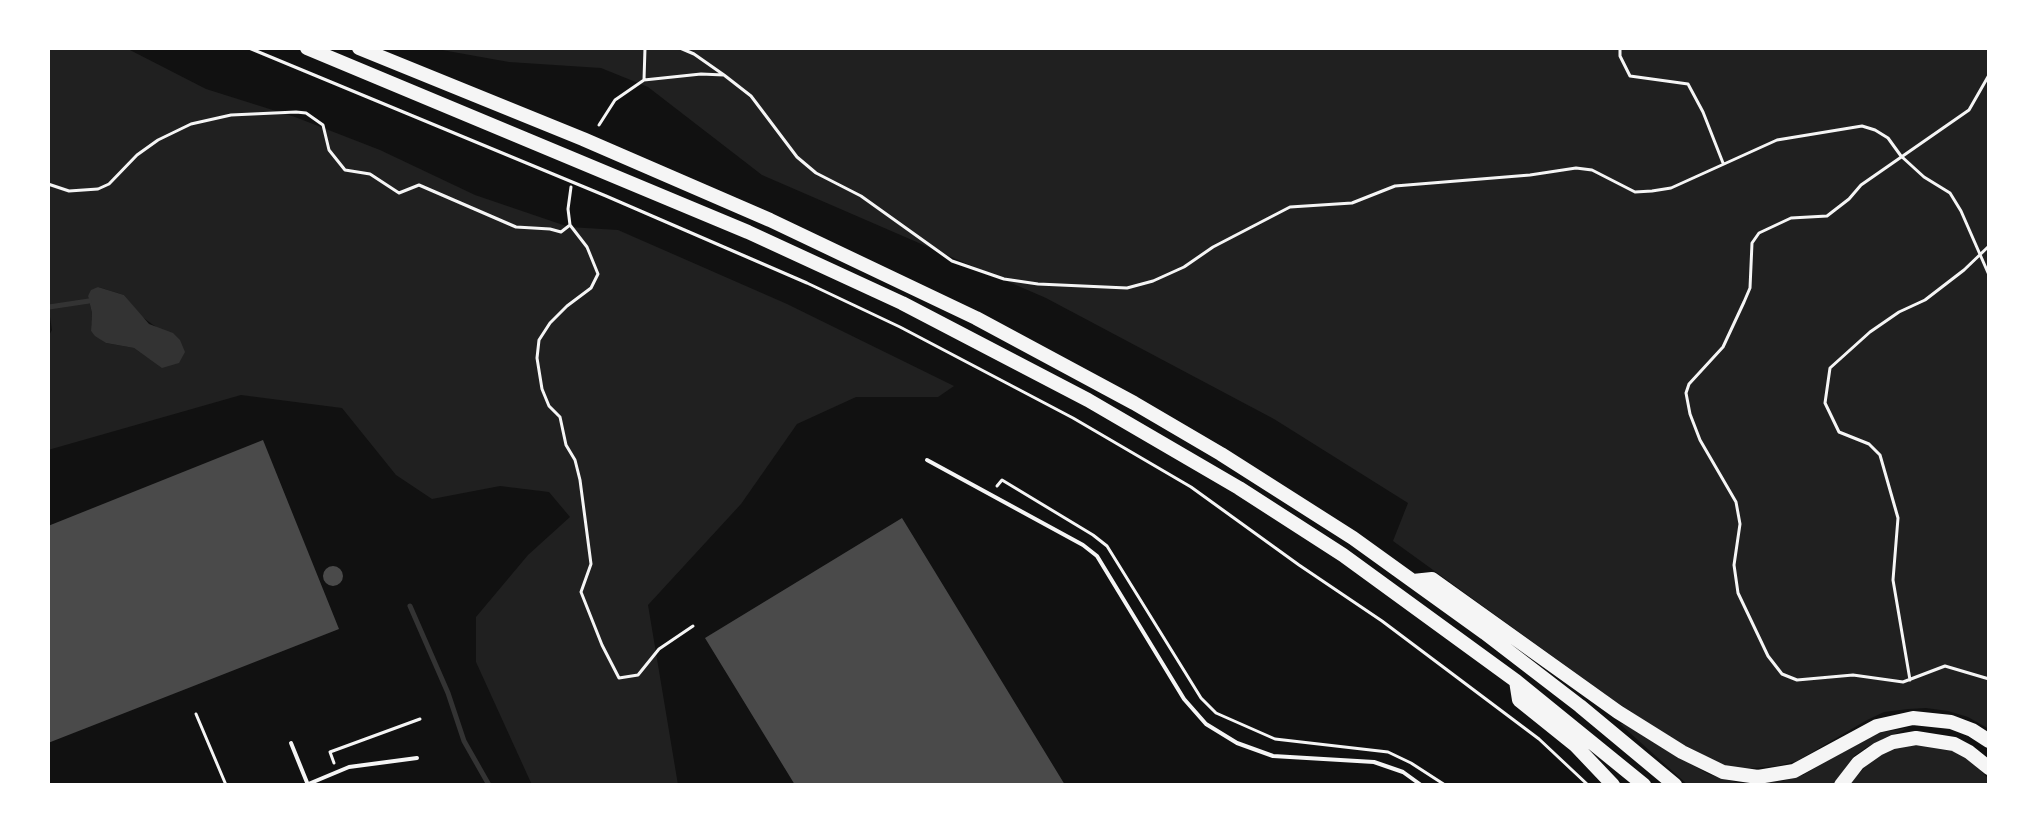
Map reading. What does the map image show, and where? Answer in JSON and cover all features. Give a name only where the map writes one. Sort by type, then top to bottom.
[{"type":"highway","points":[[307,48],[725,222],[902,303],[1024,365],[1150,435],[1292,522],[1368,573],[1516,681],[1644,785]]},
{"type":"highway","points":[[359,48],[727,201],[976,318],[1191,436],[1353,538],[1413,581],[1568,697],[1675,785]]},
{"type":"highway","points":[[1413,581],[1432,579],[1643,729],[1706,765],[1730,774],[1758,777],[1794,771],[1877,726],[1913,718],[1951,722],[1989,741]]},
{"type":"highway","points":[[1516,681],[1519,700],[1575,745],[1613,785]]},
{"type":"highway","points":[[1841,785],[1858,763],[1878,749],[1893,742],[1916,738],[1954,744],[1989,768]]},
{"type":"lane","points":[[927,460],[1083,545],[1097,556],[1184,699],[1206,724],[1237,743],[1273,756],[1374,762],[1403,772],[1421,785]]},
{"type":"lane","points":[[291,743],[307,785],[349,767],[417,758]]},
{"type":"path","points":[[249,48],[807,283],[900,327],[1065,413],[1184,483],[1382,621],[1539,739],[1588,785]]},
{"type":"path","points":[[644,80],[645,48]]},
{"type":"path","points":[[680,48],[694,54],[751,96],[797,157],[816,173],[861,196],[952,261],[1004,279],[1038,284],[1127,288],[1153,281],[1290,207],[1352,203],[1395,186],[1530,175],[1576,168],[1592,170],[1635,192],[1652,191],[1671,188],[1777,140],[1862,126],[1888,138],[1901,156],[1924,177],[1950,193],[1989,275]]},
{"type":"path","points":[[1620,48],[1620,56],[1630,76],[1688,84],[1723,163]]},
{"type":"path","points":[[599,125],[615,100],[644,80],[701,74],[724,75]]},
{"type":"path","points":[[1989,75],[1969,110],[1861,185],[1827,216],[1791,218],[1759,233],[1752,243],[1750,288],[1744,302],[1723,347],[1689,384],[1686,393],[1700,440],[1736,502],[1740,524],[1734,565],[1738,593],[1768,656],[1782,674],[1797,680],[1853,675],[1903,682],[1945,666],[1989,679]]},
{"type":"path","points":[[48,184],[69,191],[98,189],[109,184],[137,155],[158,140],[191,124],[231,115],[296,112],[306,113],[323,125],[329,150],[345,170],[370,174],[399,193],[419,185],[516,227],[561,232],[570,225]]},
{"type":"path","points":[[571,187],[568,209],[570,225],[587,247],[598,274],[591,288],[550,323],[539,340],[537,358],[542,389],[549,406],[560,417],[566,445],[575,460],[580,480],[591,564],[581,592],[619,678],[638,675],[659,649],[693,626]]},
{"type":"path","points":[[1910,680],[1893,580],[1898,518],[1880,455],[1869,444],[1839,432],[1825,403],[1830,368],[1870,332],[1899,312],[1925,300],[1989,246]]},
{"type":"path","points":[[990,494],[1002,480],[1104,543],[1201,698],[1216,713],[1275,739],[1388,752],[1445,785]]},
{"type":"path","points":[[196,714],[226,785]]},
{"type":"path","points":[[338,772],[330,752],[420,719]]},
{"type":"shaded area","points":[[48,48],[126,48],[206,89],[295,117],[380,150],[475,195],[569,227],[618,230],[787,304],[954,386],[938,397],[856,397],[797,424],[741,504],[648,605],[678,785],[532,785],[476,662],[476,617],[528,555],[570,517],[549,492],[500,486],[432,499],[396,475],[342,408],[241,395],[48,450],[48,337],[52,330],[48,304]],"holes":[[[98,287],[124,295],[141,316],[156,327],[150,359],[134,348],[106,343],[91,331],[92,313],[88,296]]]},
{"type":"shaded area","points":[[431,48],[1989,48],[1989,729],[1968,717],[1948,711],[1926,708],[1884,712],[1797,761],[1742,769],[1719,764],[1661,732],[1609,697],[1393,541],[1408,503],[1274,419],[1046,298],[762,175],[648,87],[601,68],[509,62]]},
{"type":"shaded area","points":[[98,287],[124,295],[149,324],[173,333],[185,352],[179,363],[162,368],[134,348],[106,343],[95,336],[91,331],[92,313],[88,296],[91,290]]},
{"type":"shaded area","points":[[1620,724],[1708,774],[1743,784],[1783,781],[1803,775],[1867,738],[1908,728],[1854,756],[1833,785],[1688,785]]},
{"type":"shaded area","points":[[1935,745],[1959,753],[1977,766],[1989,780],[1989,785],[1849,785],[1871,760],[1896,747]]},
{"type":"building","points":[[263,440],[339,629],[48,743],[48,526]]},
{"type":"building","points":[[902,518],[1065,785],[795,785],[705,638]]},
{"type":"building","points":[[329,566],[337,566],[343,576],[337,586],[329,586],[323,580],[323,572]]},
{"type":"waterway","points":[[49,307],[89,301]]},
{"type":"waterway","points":[[410,606],[448,693],[464,741],[489,785]]}]
